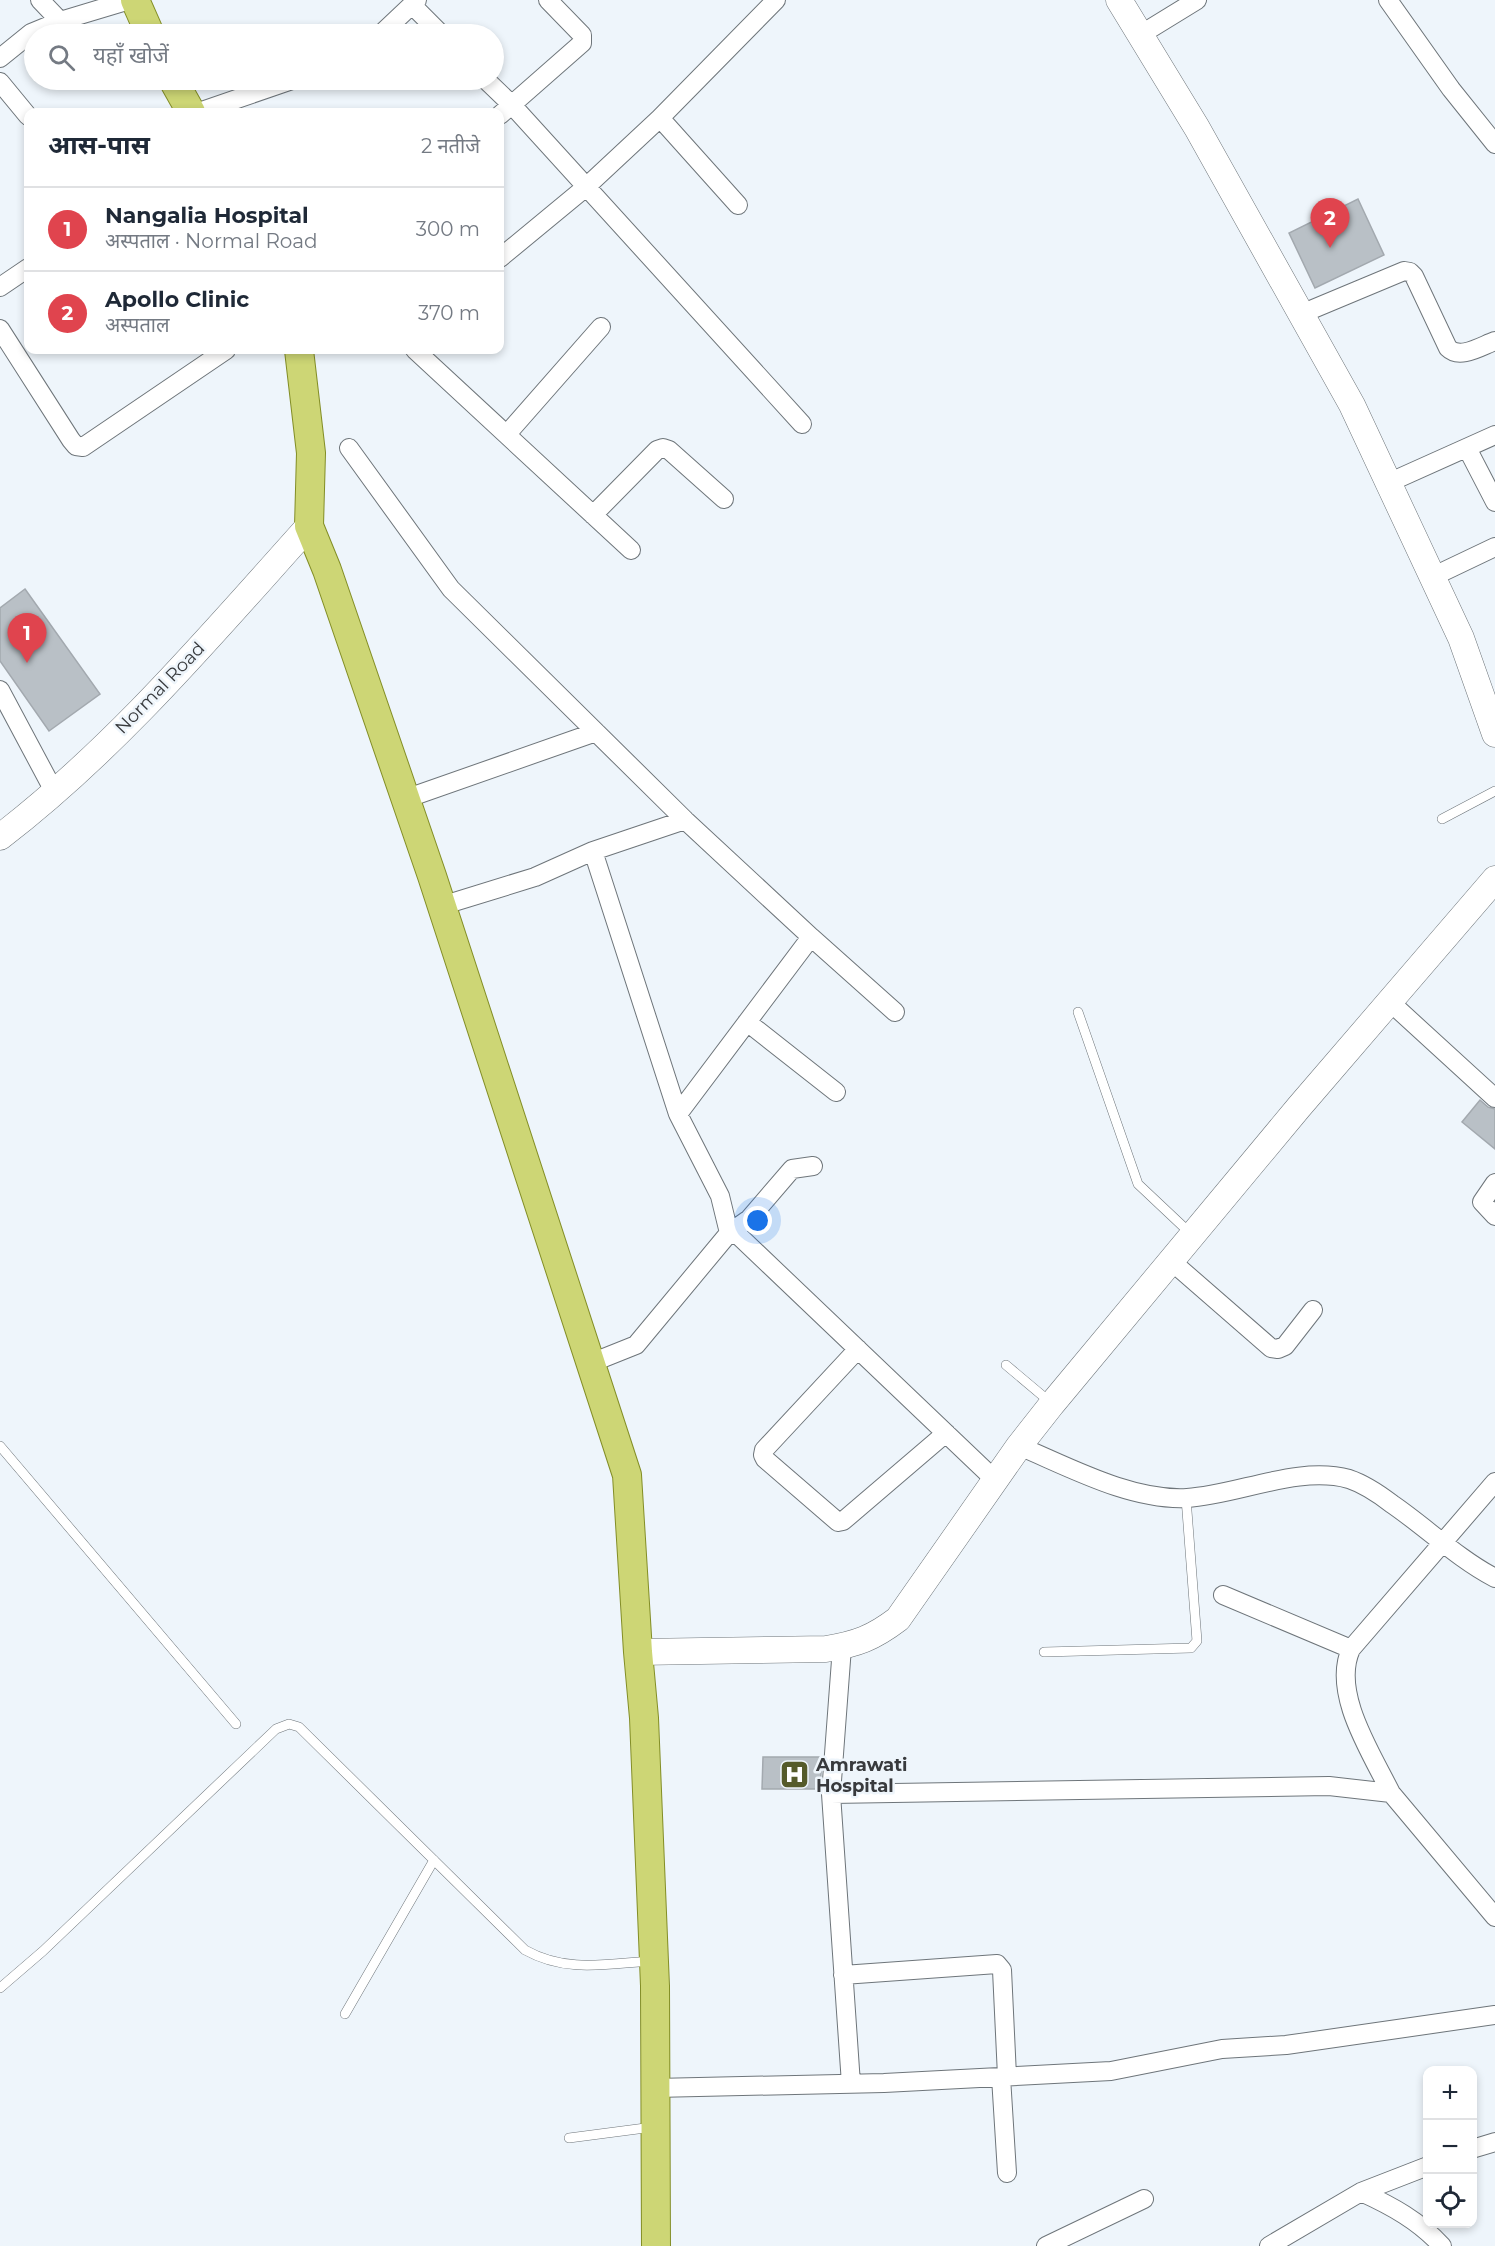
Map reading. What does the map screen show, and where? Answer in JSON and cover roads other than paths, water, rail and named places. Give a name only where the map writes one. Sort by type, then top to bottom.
[{"type":"main road","points":[[135,0],[146,24]]},
{"type":"main road","points":[[1119,0],[1197,128],[1352,405],[1461,638],[1495,734]]},
{"type":"main road","points":[[178,90],[189,108]]},
{"type":"main road","points":[[299,354],[311,453],[309,526],[327,570],[441,906],[627,1475],[644,1718],[653,1961],[656,2246]]},
{"type":"main road","name":"Normal Road","points":[[0,837],[55,793],[160,691],[309,526]]},
{"type":"main road","points":[[638,1652],[842,1647],[877,1635],[898,1619],[1019,1446],[1052,1404],[1170,1260],[1495,879]]},
{"type":"street","points":[[40,0],[60,21]]},
{"type":"street","points":[[53,24],[130,0]]},
{"type":"street","points":[[506,110],[582,43],[582,35],[548,0]]},
{"type":"street","points":[[504,255],[586,187],[660,118],[776,0]]},
{"type":"street","points":[[1140,35],[1197,0]]},
{"type":"street","points":[[1388,0],[1451,89],[1495,144]]},
{"type":"street","points":[[392,24],[415,3],[433,24]]},
{"type":"street","points":[[0,58],[24,39]]},
{"type":"street","points":[[0,82],[24,111]]},
{"type":"street","points":[[212,108],[263,90]]},
{"type":"street","points":[[493,90],[506,110],[586,187],[802,424]]},
{"type":"street","points":[[660,118],[738,205]]},
{"type":"street","points":[[0,287],[24,271]]},
{"type":"street","points":[[1301,314],[1404,271],[1414,276],[1448,348],[1453,353],[1460,354],[1495,341]]},
{"type":"street","points":[[507,434],[601,327]]},
{"type":"street","points":[[0,329],[71,440],[76,446],[83,447],[220,354]]},
{"type":"street","points":[[419,354],[631,550]]},
{"type":"street","points":[[1388,483],[1495,435]]},
{"type":"street","points":[[349,448],[451,588],[685,820],[895,1012]]},
{"type":"street","points":[[593,515],[657,450],[663,448],[669,450],[724,499]]},
{"type":"street","points":[[1467,448],[1495,502]]},
{"type":"street","points":[[1432,577],[1495,547]]},
{"type":"street","points":[[0,690],[55,793]]},
{"type":"street","points":[[405,799],[596,732]]},
{"type":"street","points":[[441,906],[535,877],[593,851],[685,820]]},
{"type":"street","points":[[593,851],[678,1114],[720,1196],[729,1233]]},
{"type":"street","points":[[678,1114],[811,937]]},
{"type":"street","points":[[1390,1002],[1495,1098]]},
{"type":"street","points":[[747,1022],[836,1092]]},
{"type":"street","points":[[591,1363],[636,1345],[729,1233],[749,1219],[792,1169],[813,1166]]},
{"type":"street","points":[[1495,1183],[1482,1202],[1495,1216]]},
{"type":"street","points":[[729,1233],[740,1236],[995,1480]]},
{"type":"street","points":[[1170,1260],[1271,1348],[1278,1349],[1285,1346],[1313,1310]]},
{"type":"street","points":[[858,1349],[764,1450],[765,1459],[838,1522],[843,1521],[946,1433]]},
{"type":"street","points":[[1019,1446],[1098,1479],[1130,1490],[1161,1496],[1186,1498],[1215,1495],[1280,1480],[1314,1476],[1348,1479],[1376,1492],[1420,1523],[1443,1544],[1495,1578]]},
{"type":"street","points":[[1495,1482],[1352,1649],[1346,1661],[1345,1680],[1354,1718],[1391,1793],[1495,1917]]},
{"type":"street","points":[[1223,1595],[1352,1649]]},
{"type":"street","points":[[842,1647],[831,1794],[851,2084]]},
{"type":"street","points":[[831,1794],[1329,1786],[1391,1793]]},
{"type":"street","points":[[843,1975],[998,1964],[1002,1970],[1007,2173]]},
{"type":"street","points":[[655,2088],[851,2084],[1111,2071],[1222,2049],[1286,2045],[1495,2015]]},
{"type":"street","points":[[1477,2148],[1495,2142]]},
{"type":"street","points":[[1269,2246],[1361,2192],[1423,2168]]},
{"type":"street","points":[[1361,2192],[1396,2208],[1442,2246]]},
{"type":"street","points":[[1046,2246],[1144,2199]]},
{"type":"lane","points":[[1442,819],[1495,791]]},
{"type":"lane","points":[[1078,1012],[1138,1184],[1192,1234]]},
{"type":"lane","points":[[1006,1365],[1052,1404]]},
{"type":"lane","points":[[0,1446],[236,1724]]},
{"type":"lane","points":[[1044,1652],[1191,1648],[1195,1646],[1197,1641],[1186,1498]]},
{"type":"lane","points":[[0,1988],[43,1951],[276,1729],[289,1724],[299,1728],[525,1950],[542,1959],[559,1964],[653,1961]]},
{"type":"lane","points":[[345,2014],[434,1860]]},
{"type":"lane","points":[[569,2138],[655,2127]]},
{"type":"place","name":"Apollo Clinic","points":[[1330,248]]},
{"type":"place","name":"Nangalia Hospital","points":[[27,663]]},
{"type":"place","name":"Amrawati Hospital","points":[[795,1775]]}]
